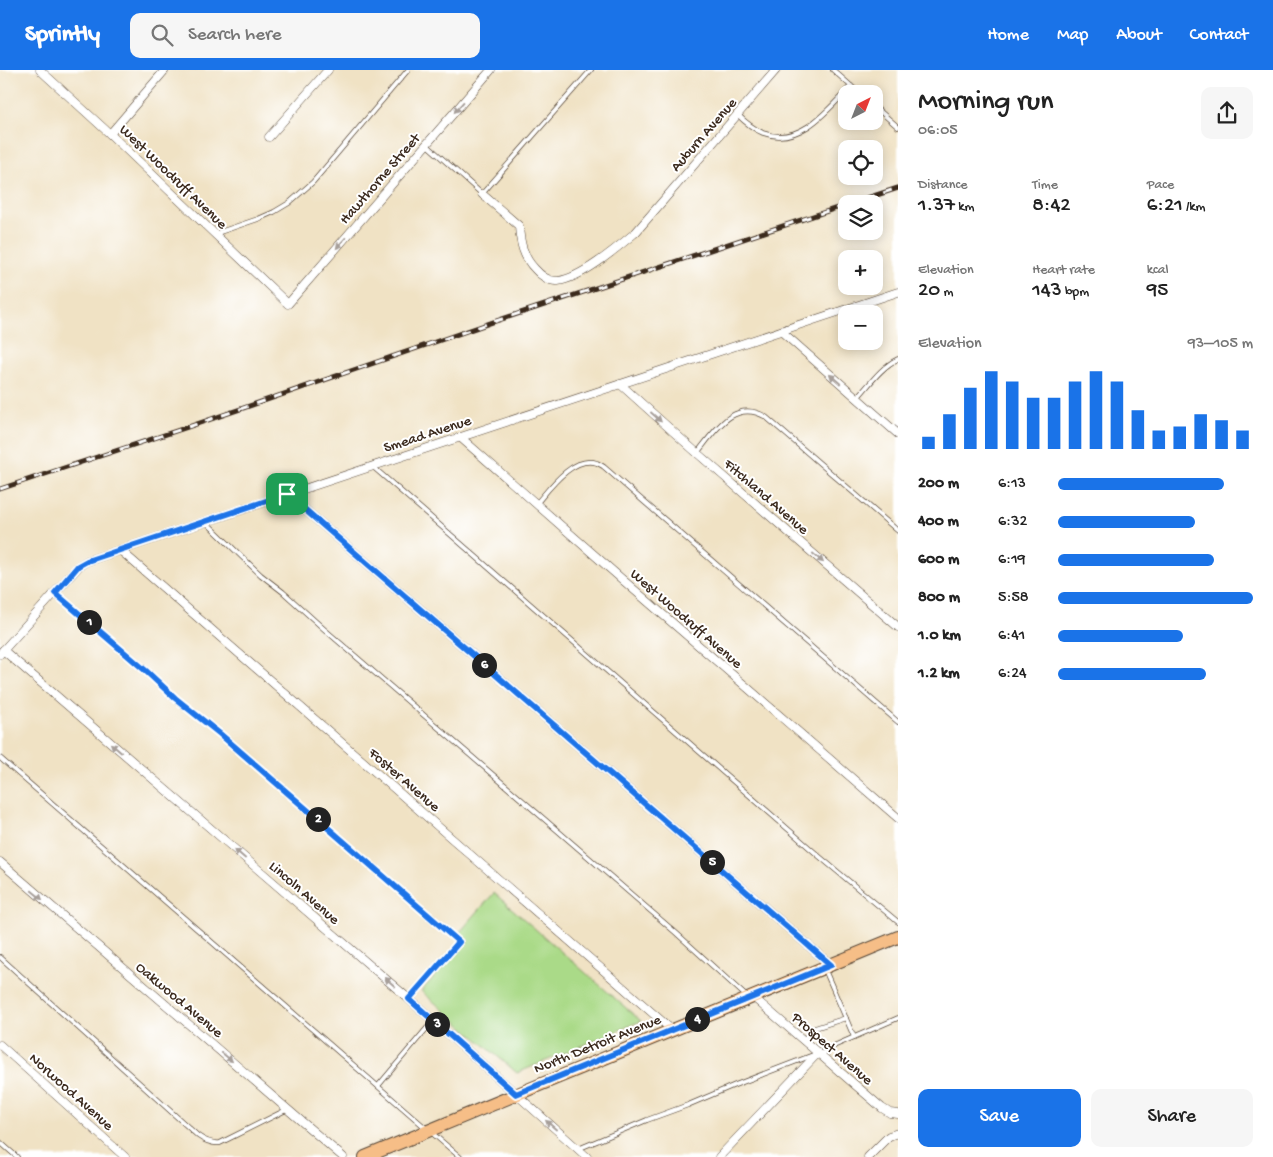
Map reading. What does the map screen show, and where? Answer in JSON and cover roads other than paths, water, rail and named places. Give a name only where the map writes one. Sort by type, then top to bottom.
[{"type":"main road","name":"North Detroit Avenue","points":[[365,1157],[898,937]]},
{"type":"street","name":"West Woodruff Avenue","points":[[40,70],[288,304]]},
{"type":"street","points":[[110,134],[165,70]]},
{"type":"street","points":[[269,136],[328,70]]},
{"type":"street","points":[[478,70],[485,77]]},
{"type":"street","name":"Hawthorne Street","points":[[288,304],[491,70]]},
{"type":"street","name":"Auburn Avenue","points":[[482,194],[519,226],[523,252],[533,267],[543,277],[556,282],[572,277],[610,254],[636,232],[776,70]]},
{"type":"street","name":"Smead Avenue","points":[[2,652],[78,566],[87,561],[898,292]]},
{"type":"street","points":[[781,331],[898,434]]},
{"type":"street","name":"Fitchland Avenue","points":[[620,384],[898,627]]},
{"type":"street","name":"West Woodruff Avenue","points":[[460,437],[898,818]]},
{"type":"street","points":[[287,494],[828,966]]},
{"type":"street","name":"Foster Avenue","points":[[120,550],[672,1030]]},
{"type":"street","name":"Lincoln Avenue","points":[[2,652],[409,999],[587,1157]]},
{"type":"street","name":"Oakwood Avenue","points":[[0,862],[343,1157]]},
{"type":"street","name":"Prospect Avenue","points":[[751,998],[882,1108],[890,1113],[898,1114]]},
{"type":"street","name":"Norwood Avenue","points":[[0,1045],[125,1157]]},
{"type":"street","points":[[719,1157],[819,1054]]},
{"type":"street","points":[[868,1157],[889,1136],[898,1133]]},
{"type":"lane","points":[[214,234],[258,220],[289,203],[313,182],[408,70]]},
{"type":"lane","points":[[426,144],[482,194],[591,70]]},
{"type":"lane","points":[[833,70],[850,85]]},
{"type":"lane","points":[[738,115],[763,133],[786,135],[797,133],[817,120],[838,99]]},
{"type":"lane","points":[[883,114],[898,126]]},
{"type":"lane","points":[[857,398],[883,369],[898,359]]},
{"type":"lane","points":[[697,453],[730,416],[739,412],[758,412],[898,531]]},
{"type":"lane","points":[[536,504],[559,478],[578,465],[588,462],[597,463],[604,467],[898,722]]},
{"type":"lane","points":[[372,466],[820,857],[898,922]]},
{"type":"lane","points":[[206,522],[261,575],[283,592],[751,998]]},
{"type":"lane","points":[[55,593],[459,942],[409,999]]},
{"type":"lane","points":[[0,758],[460,1157]]},
{"type":"lane","points":[[0,957],[205,1141],[220,1143],[288,1109]]},
{"type":"lane","points":[[828,966],[854,1037]]},
{"type":"lane","points":[[803,1040],[815,1028],[846,1018]]},
{"type":"lane","points":[[578,1149],[735,1085],[819,1054],[898,1018]]},
{"type":"lane","points":[[378,1086],[434,1021]]},
{"type":"lane","points":[[0,1142],[17,1157]]},
{"type":"railway","points":[[877,195],[898,188]]},
{"type":"railway","points":[[0,489],[838,208]]}]
